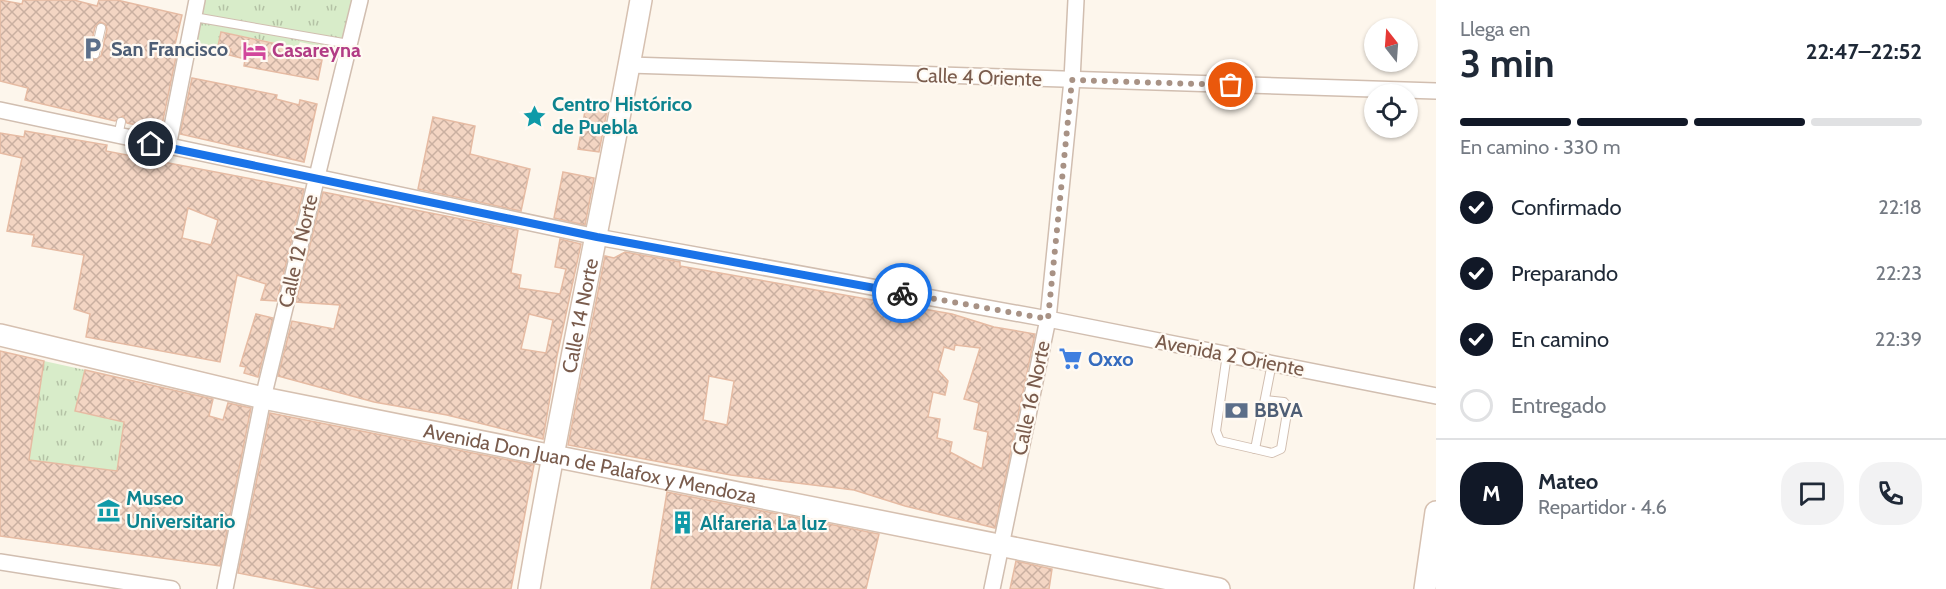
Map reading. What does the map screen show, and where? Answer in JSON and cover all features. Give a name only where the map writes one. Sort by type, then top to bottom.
[{"type":"main road","name":"Calle 14 Norte","points":[[530,589],[552,454],[597,237],[641,0]]},
{"type":"main road","name":"Avenida Don Juan de Palafox y Mendoza","points":[[0,336],[263,398],[1220,589]]},
{"type":"main road","points":[[1425,589],[1436,512]]},
{"type":"street","points":[[168,147],[197,0]]},
{"type":"street","name":"Calle 12 Norte","points":[[225,589],[263,398],[360,0]]},
{"type":"street","name":"Calle 16 Norte","points":[[992,589],[1048,319],[1072,80],[1076,0]]},
{"type":"street","name":"Calle 4 Oriente","points":[[629,65],[1436,91]]},
{"type":"street","name":"Avenida 2 Oriente","points":[[0,110],[119,129],[168,147],[597,237],[1048,319],[1436,396]]},
{"type":"street","points":[[0,562],[172,589]]},
{"type":"lane","points":[[194,17],[349,44]]},
{"type":"lane","points":[[95,54],[101,28]]},
{"type":"lane","points":[[1227,354],[1216,436],[1225,444],[1272,453],[1281,449],[1288,407],[1284,402],[1266,400]]},
{"type":"lane","points":[[1255,449],[1272,363]]},
{"type":"green space","points":[[199,0],[358,0],[347,52],[300,42],[298,47],[221,32],[218,47],[190,41]]},
{"type":"green space","points":[[44,361],[85,370],[75,411],[124,422],[117,471],[4,457],[0,436]]},
{"type":"building","name":"San Francisco","points":[[0,0],[22,4],[23,0],[74,0],[97,6],[99,0],[117,0],[182,15],[172,57],[176,57],[161,130],[127,123],[123,116],[115,121],[25,100],[28,88],[0,81]],"holes":[[[100,22],[105,24],[107,29],[101,56],[94,60],[89,53],[95,27]]]},
{"type":"building","points":[[221,32],[296,48],[294,55],[322,60],[318,80],[244,66],[245,59],[229,55],[231,49],[218,46]]},
{"type":"building","points":[[192,78],[277,95],[276,99],[299,105],[300,100],[317,104],[304,162],[180,134]]},
{"type":"building","points":[[594,104],[608,106],[599,152],[578,149],[585,111],[592,112]]},
{"type":"building","points":[[433,117],[475,126],[470,154],[530,169],[521,211],[418,189]]},
{"type":"building","points":[[25,131],[107,145],[106,151],[304,189],[277,301],[261,300],[266,284],[237,275],[220,362],[86,337],[90,314],[74,309],[84,255],[32,246],[34,235],[7,231],[22,158],[0,153],[0,133],[24,137]],"holes":[[[188,208],[218,220],[211,245],[182,238]]]},
{"type":"building","points":[[563,172],[594,178],[585,225],[554,218]]},
{"type":"building","points":[[323,192],[518,230],[511,273],[521,275],[519,288],[560,294],[566,269],[555,267],[560,239],[581,244],[557,356],[543,439],[447,415],[374,402],[278,376],[292,321],[334,329],[340,305],[296,302]],"holes":[[[529,314],[553,320],[546,353],[521,349]]]},
{"type":"building","points":[[625,252],[680,262],[680,266],[952,314],[994,327],[1035,334],[995,528],[905,506],[854,490],[731,475],[568,445],[605,256],[614,258]],"holes":[[[955,345],[980,348],[964,399],[979,403],[974,429],[988,432],[982,469],[950,452],[952,442],[937,438],[940,419],[928,417],[933,392],[945,395],[948,381],[938,370],[944,347],[954,350]],[[709,376],[734,381],[727,425],[703,420]]]},
{"type":"building","points":[[256,314],[273,318],[258,377],[244,373],[246,367],[240,366]]},
{"type":"building","points":[[0,351],[44,361],[29,460],[117,471],[124,422],[75,411],[85,370],[213,399],[209,416],[223,420],[228,403],[251,408],[220,566],[0,536]]},
{"type":"building","points":[[270,413],[534,465],[511,589],[321,589],[238,573]]},
{"type":"building","points":[[667,492],[879,534],[866,589],[651,589]]},
{"type":"building","points":[[1016,561],[1052,569],[1049,589],[1010,589]]},
{"type":"way so far","points":[[902,293],[1048,319],[1072,80],[1231,85]]},
{"type":"place","name":"San Francisco","points":[[93,49]]},
{"type":"place","name":"Casareyna","points":[[254,50]]},
{"type":"place","name":"Centro Histórico de Puebla","points":[[534,116]]},
{"type":"place","name":"Oxxo","points":[[1070,359]]},
{"type":"place","name":"BBVA","points":[[1236,410]]},
{"type":"place","name":"Museo Universitario","points":[[108,510]]},
{"type":"place","name":"Alfareria La luz","points":[[682,523]]},
{"type":"route","points":[[151,144],[597,237],[902,293]]}]
